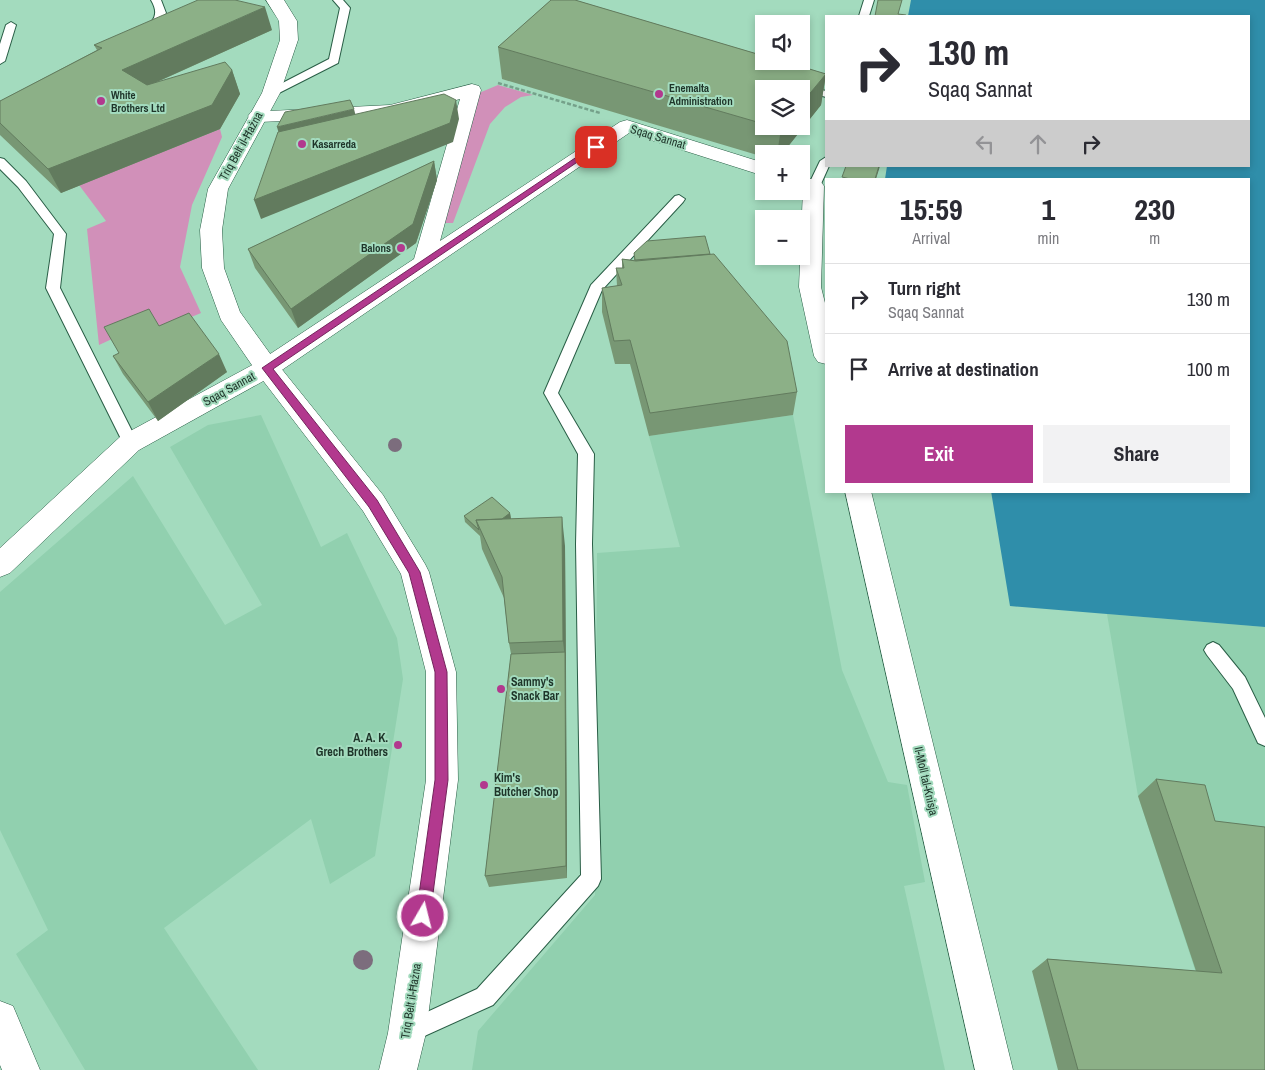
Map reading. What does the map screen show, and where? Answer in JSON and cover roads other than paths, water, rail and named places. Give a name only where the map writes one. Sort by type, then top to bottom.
[{"type":"street","name":"Triq Belt il-Ħażna","points":[[275,0],[288,20],[288,40],[271,93],[218,189],[210,230],[213,268],[228,314],[267,368],[373,504],[414,572],[441,672],[442,780],[407,1033],[398,1070]]},
{"type":"street","points":[[258,116],[390,111],[472,90],[424,261]]},
{"type":"street","name":"Sqaq Sannat","points":[[0,565],[130,443],[267,368],[627,126],[755,167]]},
{"type":"street","points":[[808,200],[810,287],[825,352]]},
{"type":"street","name":"Il-Moll tal-Knisja","points":[[858,493],[994,1070]]},
{"type":"street","points":[[0,1019],[21,1070]]},
{"type":"lane","points":[[136,39],[157,26],[160,18],[160,6],[156,0]]},
{"type":"lane","points":[[271,93],[334,61],[345,8],[338,0]]},
{"type":"lane","points":[[864,15],[869,0]]},
{"type":"lane","points":[[0,61],[11,25]]},
{"type":"lane","points":[[810,90],[825,94]]},
{"type":"lane","points":[[0,162],[22,184],[60,234],[53,288],[130,443]]},
{"type":"lane","points":[[810,181],[825,162]]},
{"type":"lane","points":[[407,1033],[485,997],[591,879],[584,544],[586,454],[551,393],[596,288],[679,199]]},
{"type":"lane","points":[[1213,650],[1239,683],[1265,737]]},
{"type":"water","points":[[911,0],[1265,0],[1265,627],[1010,606],[991,493],[1250,493],[1250,178],[885,178],[887,167],[1250,167],[1250,15],[908,15]]},
{"type":"place","name":"Enemalta Administration","points":[[659,94]]},
{"type":"place","name":"White Brothers Ltd","points":[[101,101]]},
{"type":"place","name":"Kasarreda","points":[[302,144]]},
{"type":"place","name":"Balons","points":[[401,248]]},
{"type":"place","name":"Sammy's Snack Bar","points":[[501,689]]},
{"type":"place","name":"A. A. K. Grech Brothers","points":[[398,745]]},
{"type":"place","name":"Kim's Butcher Shop","points":[[484,785]]}]
